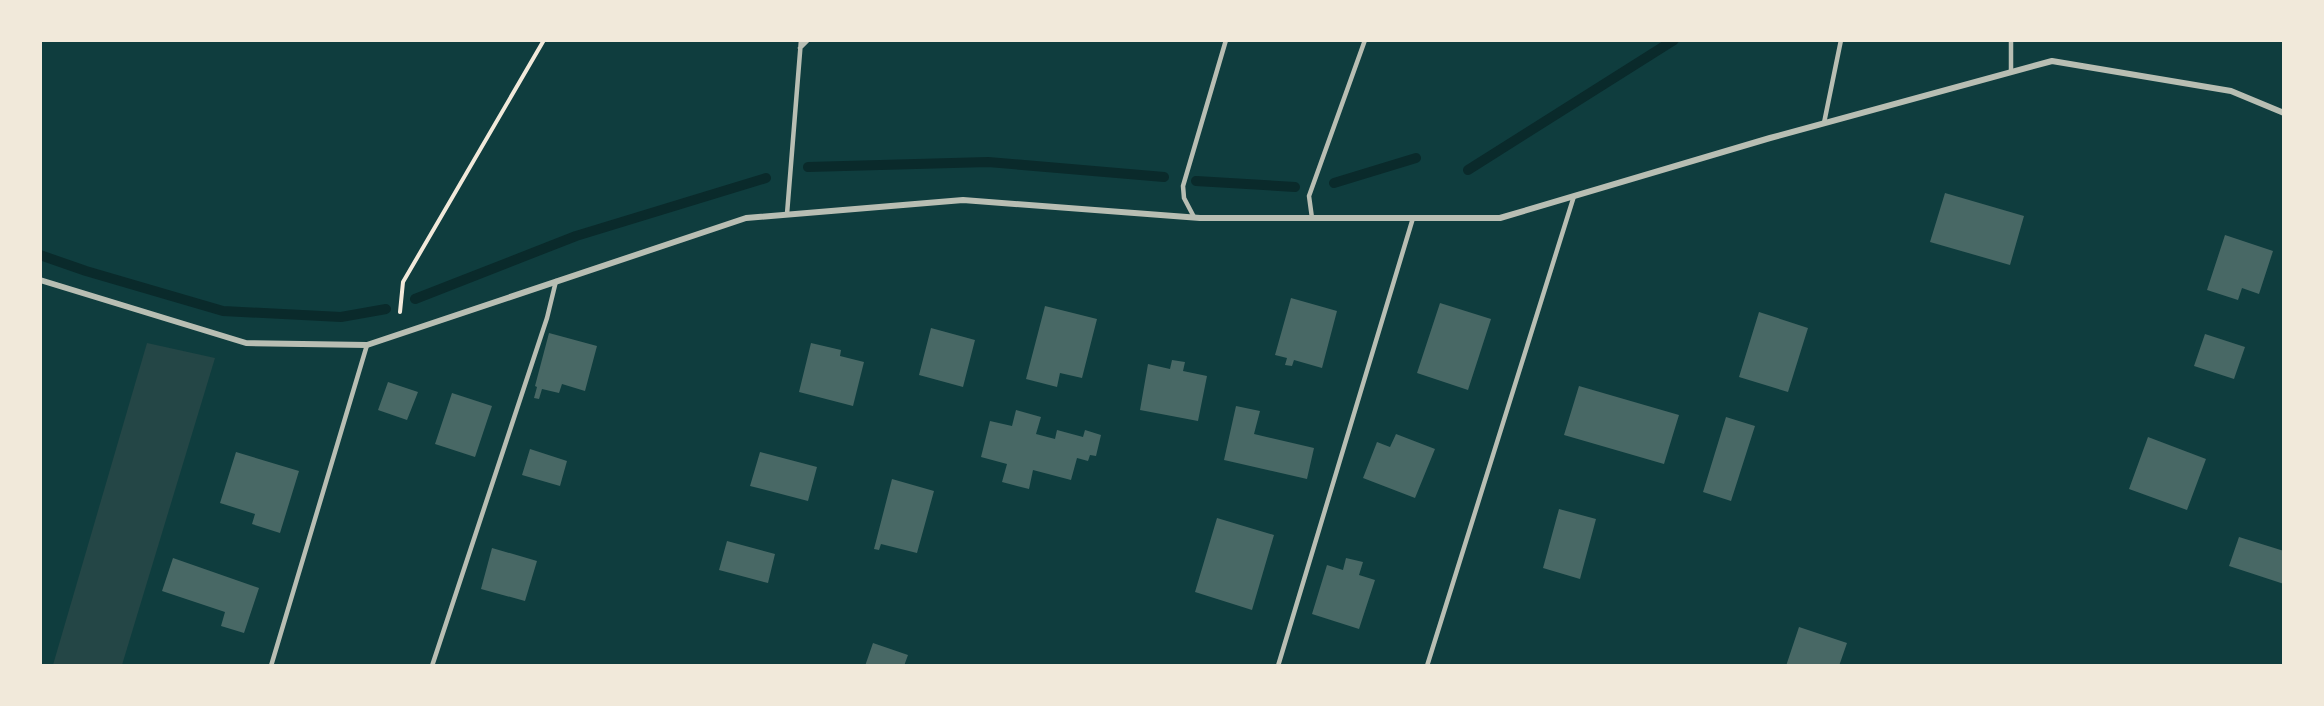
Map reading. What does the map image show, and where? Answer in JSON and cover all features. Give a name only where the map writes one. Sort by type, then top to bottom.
[{"type":"street","points":[[40,280],[246,343],[367,345],[746,218],[963,200],[1194,217],[1500,218],[1824,123],[2052,61],[2231,91],[2283,113]]},
{"type":"lane","points":[[787,214],[801,40]]},
{"type":"lane","points":[[800,48],[808,40]]},
{"type":"lane","points":[[1194,217],[1184,198],[1183,186],[1226,40]]},
{"type":"lane","points":[[1312,218],[1309,196],[1365,40]]},
{"type":"lane","points":[[1824,123],[1841,40]]},
{"type":"lane","points":[[2011,40],[2011,72]]},
{"type":"lane","points":[[1427,666],[1574,196]]},
{"type":"lane","points":[[1278,666],[1413,218]]},
{"type":"lane","points":[[432,666],[544,329],[556,281]]},
{"type":"lane","points":[[271,666],[367,345]]},
{"type":"path","points":[[398,334],[403,282],[544,40]]},
{"type":"shaded area","points":[[147,343],[215,358],[122,665],[53,665]]},
{"type":"building","points":[[1945,193],[2024,216],[2010,265],[1930,242]]},
{"type":"building","points":[[2225,235],[2273,251],[2259,294],[2242,288],[2238,300],[2207,290]]},
{"type":"building","points":[[1291,298],[1337,311],[1322,368],[1294,360],[1292,366],[1285,365],[1287,358],[1275,355]]},
{"type":"building","points":[[1440,303],[1491,319],[1468,390],[1417,373]]},
{"type":"building","points":[[1045,306],[1097,319],[1082,378],[1060,373],[1057,387],[1026,379]]},
{"type":"building","points":[[1759,312],[1808,328],[1788,392],[1739,377]]},
{"type":"building","points":[[931,328],[975,340],[963,387],[919,375]]},
{"type":"building","points":[[549,333],[597,346],[585,391],[562,384],[559,393],[542,389],[539,399],[534,398]]},
{"type":"building","points":[[2205,334],[2245,347],[2234,379],[2194,366]]},
{"type":"building","points":[[811,343],[841,350],[840,356],[864,362],[853,406],[799,392]]},
{"type":"building","points":[[1172,360],[1185,362],[1183,371],[1207,376],[1198,421],[1140,410],[1148,364],[1170,369]]},
{"type":"building","points":[[388,382],[418,392],[407,420],[378,410]]},
{"type":"building","points":[[1579,386],[1679,415],[1664,464],[1564,435]]},
{"type":"building","points":[[452,393],[492,406],[475,457],[435,444]]},
{"type":"building","points":[[1236,406],[1260,411],[1254,434],[1314,448],[1307,479],[1224,460]]},
{"type":"building","points":[[1016,410],[1041,417],[1036,434],[1055,439],[1057,430],[1083,437],[1085,430],[1101,435],[1096,456],[1090,455],[1088,461],[1077,458],[1071,480],[1033,470],[1029,489],[1002,482],[1007,464],[981,457],[990,421],[1012,426]]},
{"type":"building","points":[[1726,417],[1755,426],[1731,501],[1703,492]]},
{"type":"building","points":[[1396,434],[1435,449],[1415,498],[1363,478],[1377,442],[1390,447]]},
{"type":"building","points":[[2148,437],[2206,459],[2187,510],[2129,489]]},
{"type":"building","points":[[530,449],[567,461],[560,486],[522,475]]},
{"type":"building","points":[[236,452],[299,471],[280,533],[252,524],[255,514],[220,503]]},
{"type":"building","points":[[760,452],[817,467],[808,501],[750,486]]},
{"type":"building","points":[[892,479],[934,491],[917,553],[881,544],[879,550],[874,549]]},
{"type":"building","points":[[1559,509],[1596,519],[1580,579],[1543,568]]},
{"type":"building","points":[[1217,518],[1274,535],[1252,610],[1195,592]]},
{"type":"building","points":[[2239,537],[2284,551],[2284,584],[2229,566]]},
{"type":"building","points":[[727,541],[775,554],[768,583],[719,570]]},
{"type":"building","points":[[492,548],[537,561],[525,601],[481,589]]},
{"type":"building","points":[[173,558],[259,588],[244,633],[221,626],[225,612],[162,591]]},
{"type":"building","points":[[1346,558],[1363,562],[1359,575],[1375,580],[1359,629],[1312,614],[1327,565],[1343,570]]},
{"type":"building","points":[[1799,627],[1847,643],[1839,666],[1786,666]]},
{"type":"building","points":[[873,643],[908,655],[904,666],[865,666]]},
{"type":"waterway","points":[[1468,170],[1674,40]]},
{"type":"waterway","points":[[1334,183],[1416,158]]},
{"type":"waterway","points":[[808,167],[988,162],[1164,177]]},
{"type":"waterway","points":[[415,299],[576,236],[766,178]]},
{"type":"waterway","points":[[1196,181],[1295,187]]},
{"type":"waterway","points":[[40,255],[86,271],[223,311],[341,317],[386,309]]}]
